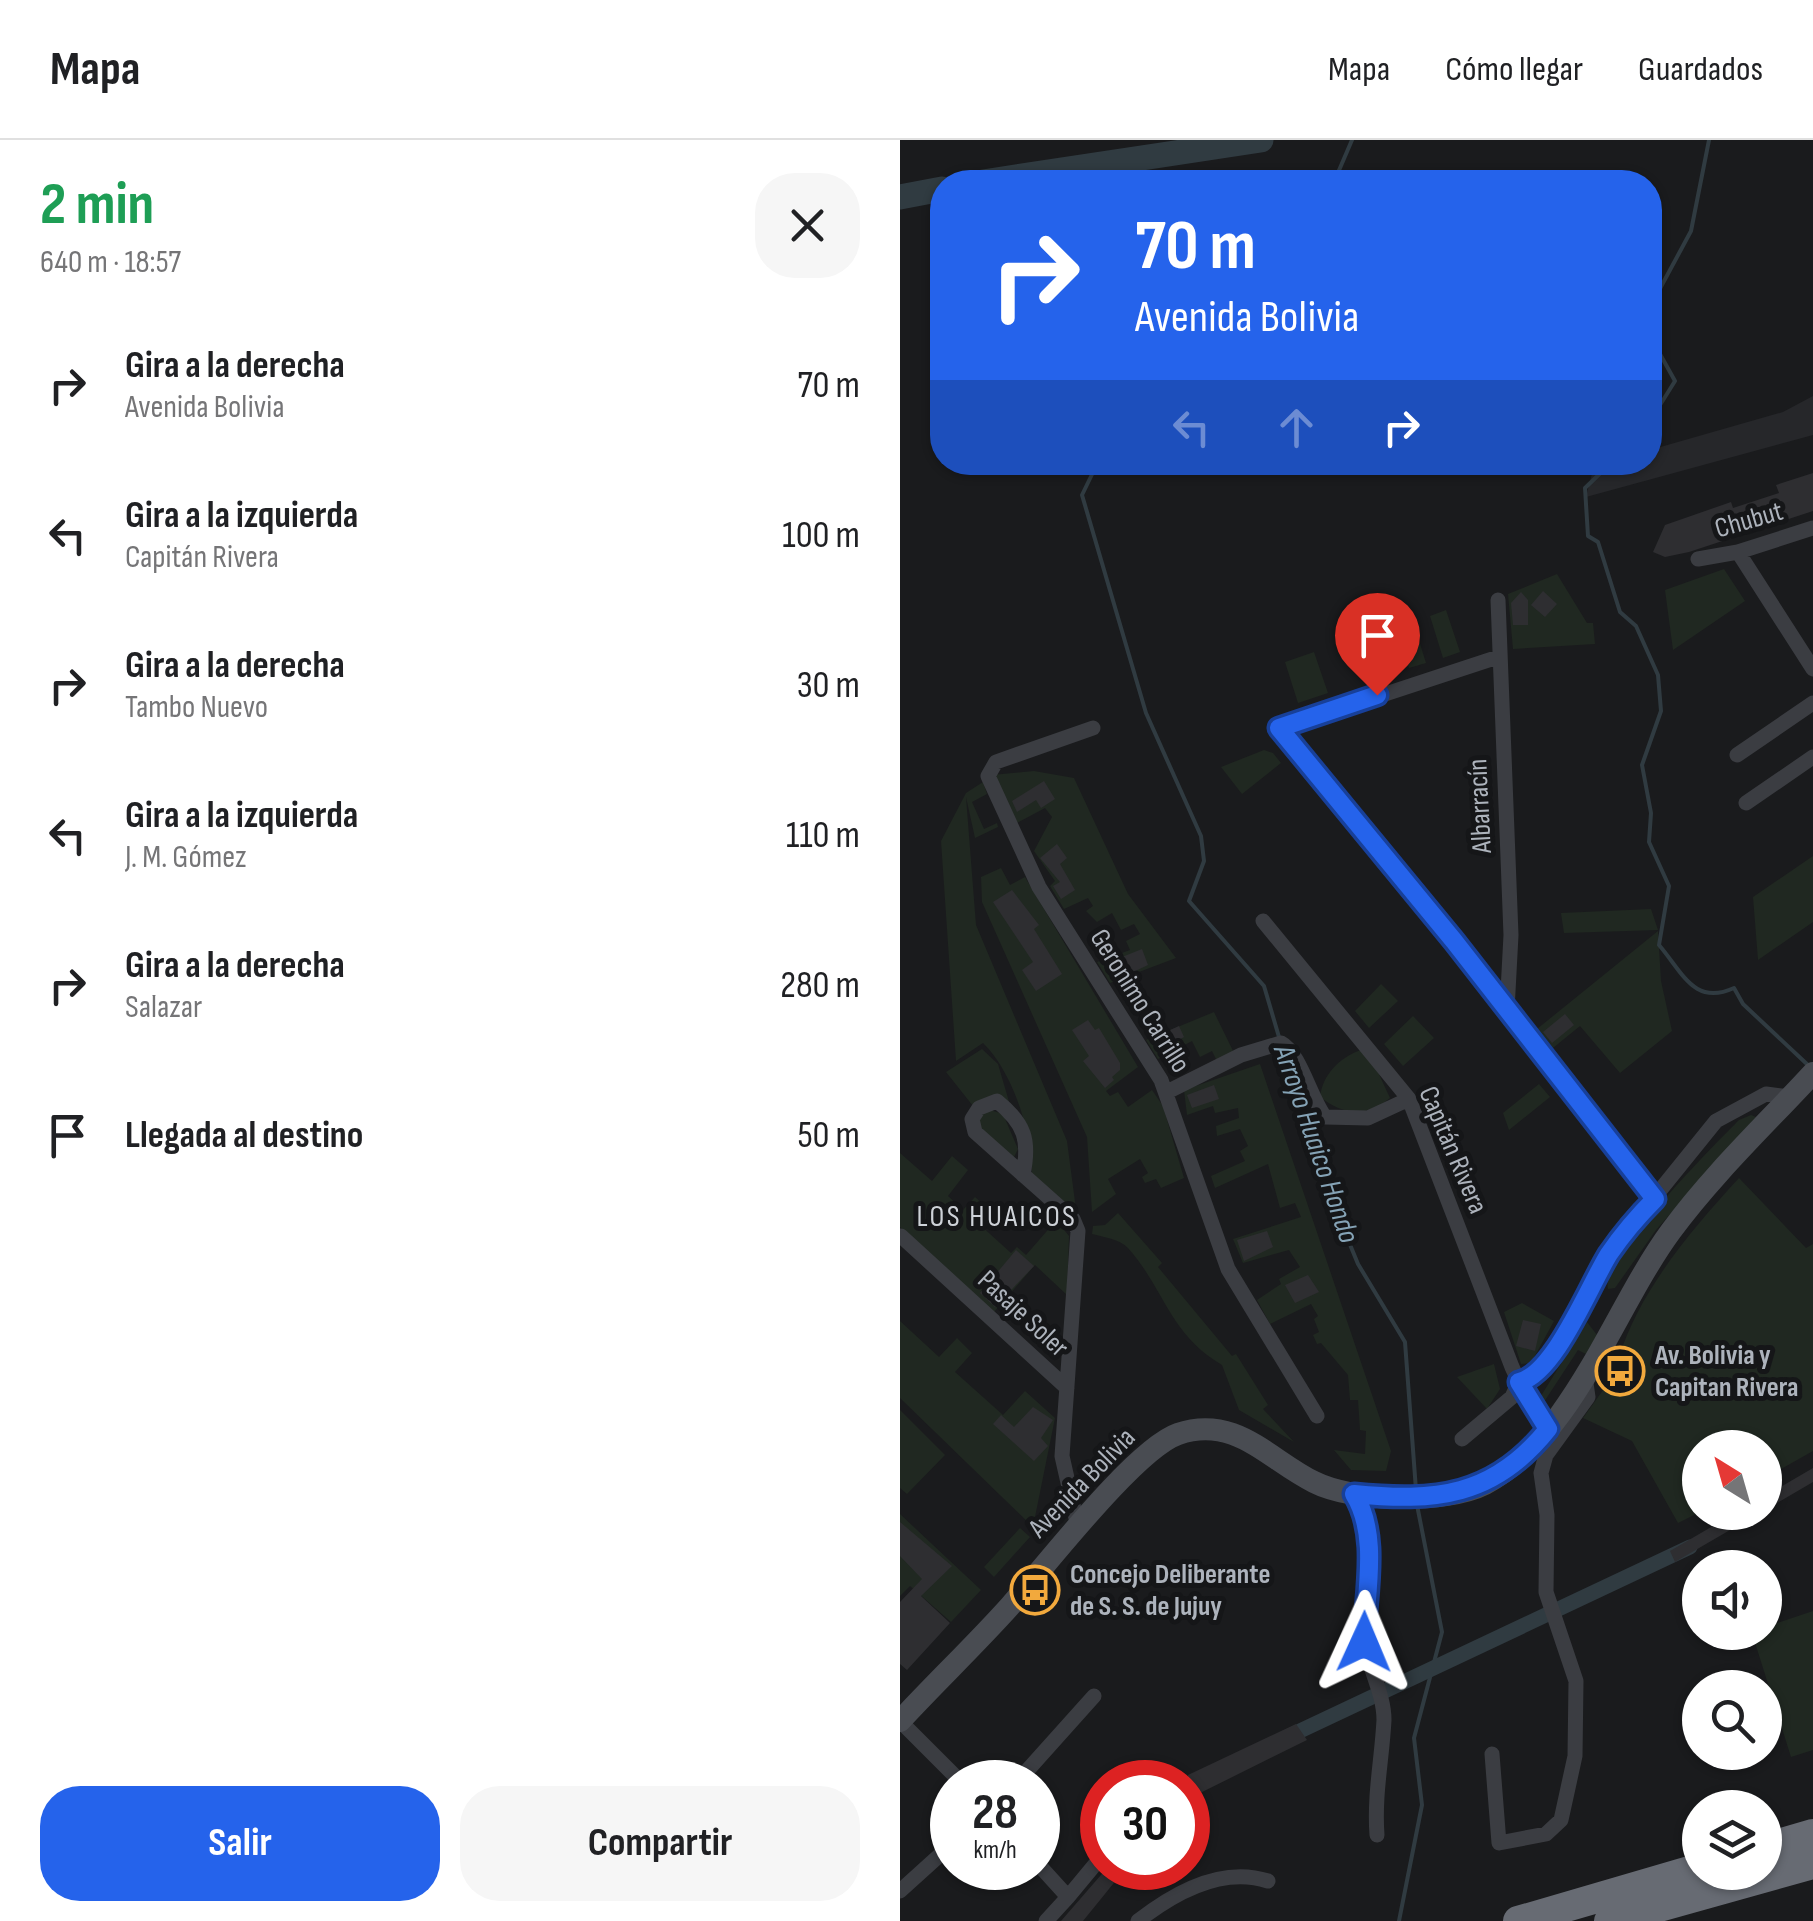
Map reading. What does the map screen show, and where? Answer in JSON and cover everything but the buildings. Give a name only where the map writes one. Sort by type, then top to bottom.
[{"type":"highway","points":[[1782,1843],[1813,1834]]},
{"type":"highway","points":[[1610,1921],[1813,1864]]},
{"type":"highway","points":[[1518,1921],[1682,1873]]},
{"type":"street","name":"Chubut","points":[[1698,560],[1738,552],[1813,528]]},
{"type":"street","points":[[1738,552],[1813,668]]},
{"type":"street","name":"Albarracín","points":[[1498,600],[1512,935],[1507,1010]]},
{"type":"street","points":[[1498,657],[1279,728],[1655,1199]]},
{"type":"street","points":[[1736,755],[1813,702]]},
{"type":"street","name":"Geronimo Carrillo","points":[[1093,728],[996,762],[988,776],[1039,887],[1168,1092],[1228,1269],[1317,1416]]},
{"type":"street","points":[[1746,803],[1813,756]]},
{"type":"street","name":"Capitán Rivera","points":[[1264,920],[1408,1099],[1519,1382],[1548,1429]]},
{"type":"street","points":[[1168,1092],[1241,1055],[1281,1043],[1296,1058],[1306,1087],[1325,1117],[1368,1118],[1408,1099]]},
{"type":"street","points":[[1462,1439],[1512,1397],[1519,1382],[1539,1370],[1589,1296],[1611,1252],[1716,1121],[1766,1094],[1802,1084]]},
{"type":"street","name":"Avenida Bolivia","points":[[900,1721],[1078,1527],[1154,1449],[1173,1436],[1194,1430],[1237,1434],[1315,1482],[1354,1494],[1456,1494],[1476,1488],[1508,1469],[1548,1429],[1672,1231],[1802,1084]]},
{"type":"street","points":[[1023,1175],[1029,1146],[1015,1116],[996,1101],[980,1108],[972,1120],[974,1132],[1072,1220],[1078,1231],[1062,1456],[1078,1527]]},
{"type":"street","name":"Pasaje Soler","points":[[901,1236],[1067,1388]]},
{"type":"street","points":[[1492,1754],[1499,1844],[1546,1834],[1561,1820],[1575,1756],[1576,1680],[1546,1592],[1547,1515],[1541,1473],[1546,1455],[1588,1397],[1585,1372]]},
{"type":"street","points":[[1354,1494],[1364,1511],[1369,1536],[1364,1642],[1384,1717],[1374,1797],[1376,1835]]},
{"type":"street","points":[[1036,1760],[1094,1696]]},
{"type":"street","points":[[900,1721],[939,1760]]},
{"type":"street","points":[[900,1892],[930,1864]]},
{"type":"street","points":[[1138,1921],[1175,1896],[1232,1874],[1268,1881]]},
{"type":"street","points":[[1046,1921],[1080,1883]]},
{"type":"street","points":[[1060,1888],[1068,1897]]},
{"type":"shaded area","points":[[1813,396],[1813,435],[1586,497],[1592,475],[1662,475],[1662,447],[1783,412]]},
{"type":"shaded area","points":[[1724,569],[1745,601],[1673,650],[1665,590]]},
{"type":"shaded area","points":[[1557,574],[1587,623],[1593,623],[1595,644],[1513,649],[1508,594]]},
{"type":"shaded area","points":[[1446,610],[1460,652],[1443,658],[1430,616]]},
{"type":"shaded area","points":[[1413,621],[1426,663],[1409,668],[1396,626]]},
{"type":"shaded area","points":[[1314,652],[1328,693],[1298,703],[1285,662]]},
{"type":"shaded area","points":[[1264,750],[1273,753],[1281,763],[1242,794],[1221,767]]},
{"type":"shaded area","points":[[1034,771],[1074,778],[1128,894],[1176,958],[1110,983],[1097,962],[1130,950],[1126,941],[1140,934],[1134,924],[1121,930],[1112,913],[1097,922],[1086,911],[1093,906],[1088,898],[1064,909],[1050,886],[1055,881],[1034,851],[1052,817],[1045,808],[1015,824],[992,775]]},
{"type":"shaded area","points":[[983,782],[987,794],[972,802],[984,829],[997,823],[998,827],[975,838],[966,797],[976,925],[1067,1141],[1077,1217],[1032,1177],[1025,1124],[1012,1087],[994,1055],[983,1043],[956,1061],[941,841],[966,793]]},
{"type":"shaded area","points":[[1813,856],[1813,922],[1758,960],[1753,897]]},
{"type":"shaded area","points":[[1001,868],[1010,885],[1025,877],[1138,1067],[1106,1091],[1110,1096],[1118,1092],[1128,1107],[1152,1090],[1163,1106],[1184,1178],[1161,1188],[1156,1179],[1145,1183],[1142,1177],[1148,1173],[1140,1159],[1108,1179],[1116,1194],[1092,1212],[1087,1137],[982,902],[981,877]]},
{"type":"shaded area","points":[[1651,909],[1658,930],[1564,933],[1561,913]]},
{"type":"shaded area","points":[[1658,931],[1661,981],[1672,1031],[1620,1073],[1580,1026],[1553,1048],[1537,1029]]},
{"type":"shaded area","points":[[1381,984],[1398,1001],[1369,1028],[1355,1011]]},
{"type":"shaded area","points":[[1214,1012],[1238,1061],[1221,1069],[1212,1051],[1200,1057],[1192,1041],[1158,1059],[1146,1040]]},
{"type":"shaded area","points":[[1413,1016],[1434,1038],[1403,1066],[1384,1044]]},
{"type":"shaded area","points":[[982,1049],[998,1064],[1010,1105],[973,1106],[946,1072]]},
{"type":"shaded area","points":[[1361,1050],[1377,1070],[1390,1098],[1363,1111],[1337,1108],[1320,1097],[1325,1081],[1333,1068]]},
{"type":"shaded area","points":[[1260,1064],[1391,1451],[1386,1471],[1351,1470],[1334,1450],[1365,1454],[1366,1431],[1360,1430],[1358,1400],[1350,1400],[1348,1375],[1313,1335],[1319,1332],[1314,1319],[1318,1316],[1311,1304],[1270,1324],[1257,1300],[1281,1284],[1279,1279],[1300,1267],[1289,1250],[1243,1263],[1233,1239],[1301,1217],[1295,1203],[1280,1208],[1268,1164],[1215,1188],[1211,1176],[1245,1161],[1240,1151],[1248,1146],[1240,1129],[1217,1136],[1216,1126],[1239,1118],[1238,1108],[1215,1113],[1213,1106],[1187,1115],[1184,1090]]},
{"type":"shaded area","points":[[1539,1084],[1550,1097],[1509,1130],[1503,1113]]},
{"type":"shaded area","points":[[990,1110],[1003,1114],[1018,1149],[1013,1159],[979,1128],[978,1117]]},
{"type":"shaded area","points":[[1751,1115],[1756,1117],[1656,1230],[1615,1288],[1608,1289],[1621,1254],[1639,1230],[1726,1133]]},
{"type":"shaded area","points":[[900,1153],[932,1181],[952,1156],[968,1170],[948,1196],[963,1210],[975,1197],[991,1211],[979,1224],[1011,1253],[1017,1247],[1026,1255],[1053,1224],[1044,1216],[1049,1211],[1069,1236],[1067,1295],[1035,1265],[993,1313],[900,1227]]},
{"type":"shaded area","points":[[1739,1178],[1806,1248],[1813,1244],[1813,1451],[1782,1468],[1782,1430],[1682,1430],[1682,1521],[1678,1523],[1632,1441],[1583,1418],[1606,1386],[1624,1382],[1633,1366],[1619,1357],[1628,1332],[1654,1284],[1686,1239]]},
{"type":"shaded area","points":[[1118,1213],[1162,1263],[1158,1267],[1232,1356],[1236,1354],[1268,1405],[1263,1409],[1294,1442],[1239,1410],[1222,1365],[1204,1353],[1178,1325],[1128,1248],[1116,1240],[1092,1234],[1093,1226],[1105,1225]]},
{"type":"shaded area","points":[[1522,1303],[1554,1321],[1531,1363],[1521,1364],[1504,1312]]},
{"type":"shaded area","points":[[900,1321],[939,1357],[957,1338],[972,1353],[955,1372],[1003,1415],[1025,1391],[1055,1418],[1033,1527],[900,1398]]},
{"type":"shaded area","points":[[1587,1322],[1597,1335],[1586,1354],[1578,1350],[1542,1405],[1539,1399]]},
{"type":"shaded area","points":[[1494,1364],[1500,1389],[1487,1409],[1457,1377]]},
{"type":"shaded area","points":[[900,1410],[945,1455],[907,1494],[900,1488]]},
{"type":"shaded area","points":[[900,1514],[981,1590],[951,1622],[910,1586],[900,1596]]},
{"type":"shaded area","points":[[1020,1528],[1030,1537],[994,1577],[984,1567]]},
{"type":"shaded area","points":[[1813,1611],[1813,1750],[1791,1757],[1782,1728],[1782,1670],[1764,1670],[1757,1650],[1782,1650],[1782,1621]]},
{"type":"waterway","points":[[1062,170],[1261,140]]},
{"type":"waterway","name":"Arroyo Huaico Hondo","points":[[1339,170],[1352,140]]},
{"type":"waterway","name":"Arroyo Huaico Hondo","points":[[1662,285],[1691,231],[1709,140]]},
{"type":"waterway","points":[[900,197],[930,191]]},
{"type":"waterway","name":"Arroyo Huaico Hondo","points":[[1662,358],[1675,381],[1662,402]]},
{"type":"waterway","name":"Arroyo Huaico Hondo","points":[[1092,475],[1082,495],[1146,713],[1201,836],[1204,861],[1189,901],[1264,986],[1279,1037]]},
{"type":"waterway","name":"Arroyo Huaico Hondo","points":[[1598,475],[1585,488],[1588,536],[1598,542],[1620,612],[1636,626],[1658,675],[1661,711],[1642,765],[1651,813],[1649,842],[1669,886],[1659,945],[1699,990],[1709,993],[1734,988],[1743,1004],[1809,1066]]},
{"type":"waterway","name":"Arroyo Huaico Hondo","points":[[1285,1056],[1323,1179],[1358,1264],[1405,1342],[1416,1490]]},
{"type":"waterway","name":"Arroyo Huaico Hondo","points":[[1399,1921],[1422,1805],[1414,1738],[1442,1632],[1417,1505]]},
{"type":"waterway","points":[[1285,1738],[1690,1547]]},
{"type":"place","name":"Av. Bolivia y Capitan Rivera","points":[[1620,1371]]},
{"type":"place","name":"Concejo Deliberante de S. S. de Jujuy","points":[[1035,1590]]},
{"type":"district","name":"LOS HUAICOS","points":[[997,1217]]},
{"type":"route","points":[[1364,1642],[1369,1536],[1364,1511],[1354,1494],[1456,1494],[1489,1482],[1525,1455],[1548,1429],[1530,1406],[1519,1382],[1529,1380],[1539,1370],[1589,1296],[1611,1252],[1655,1199],[1454,941],[1279,728],[1377,695]]}]
